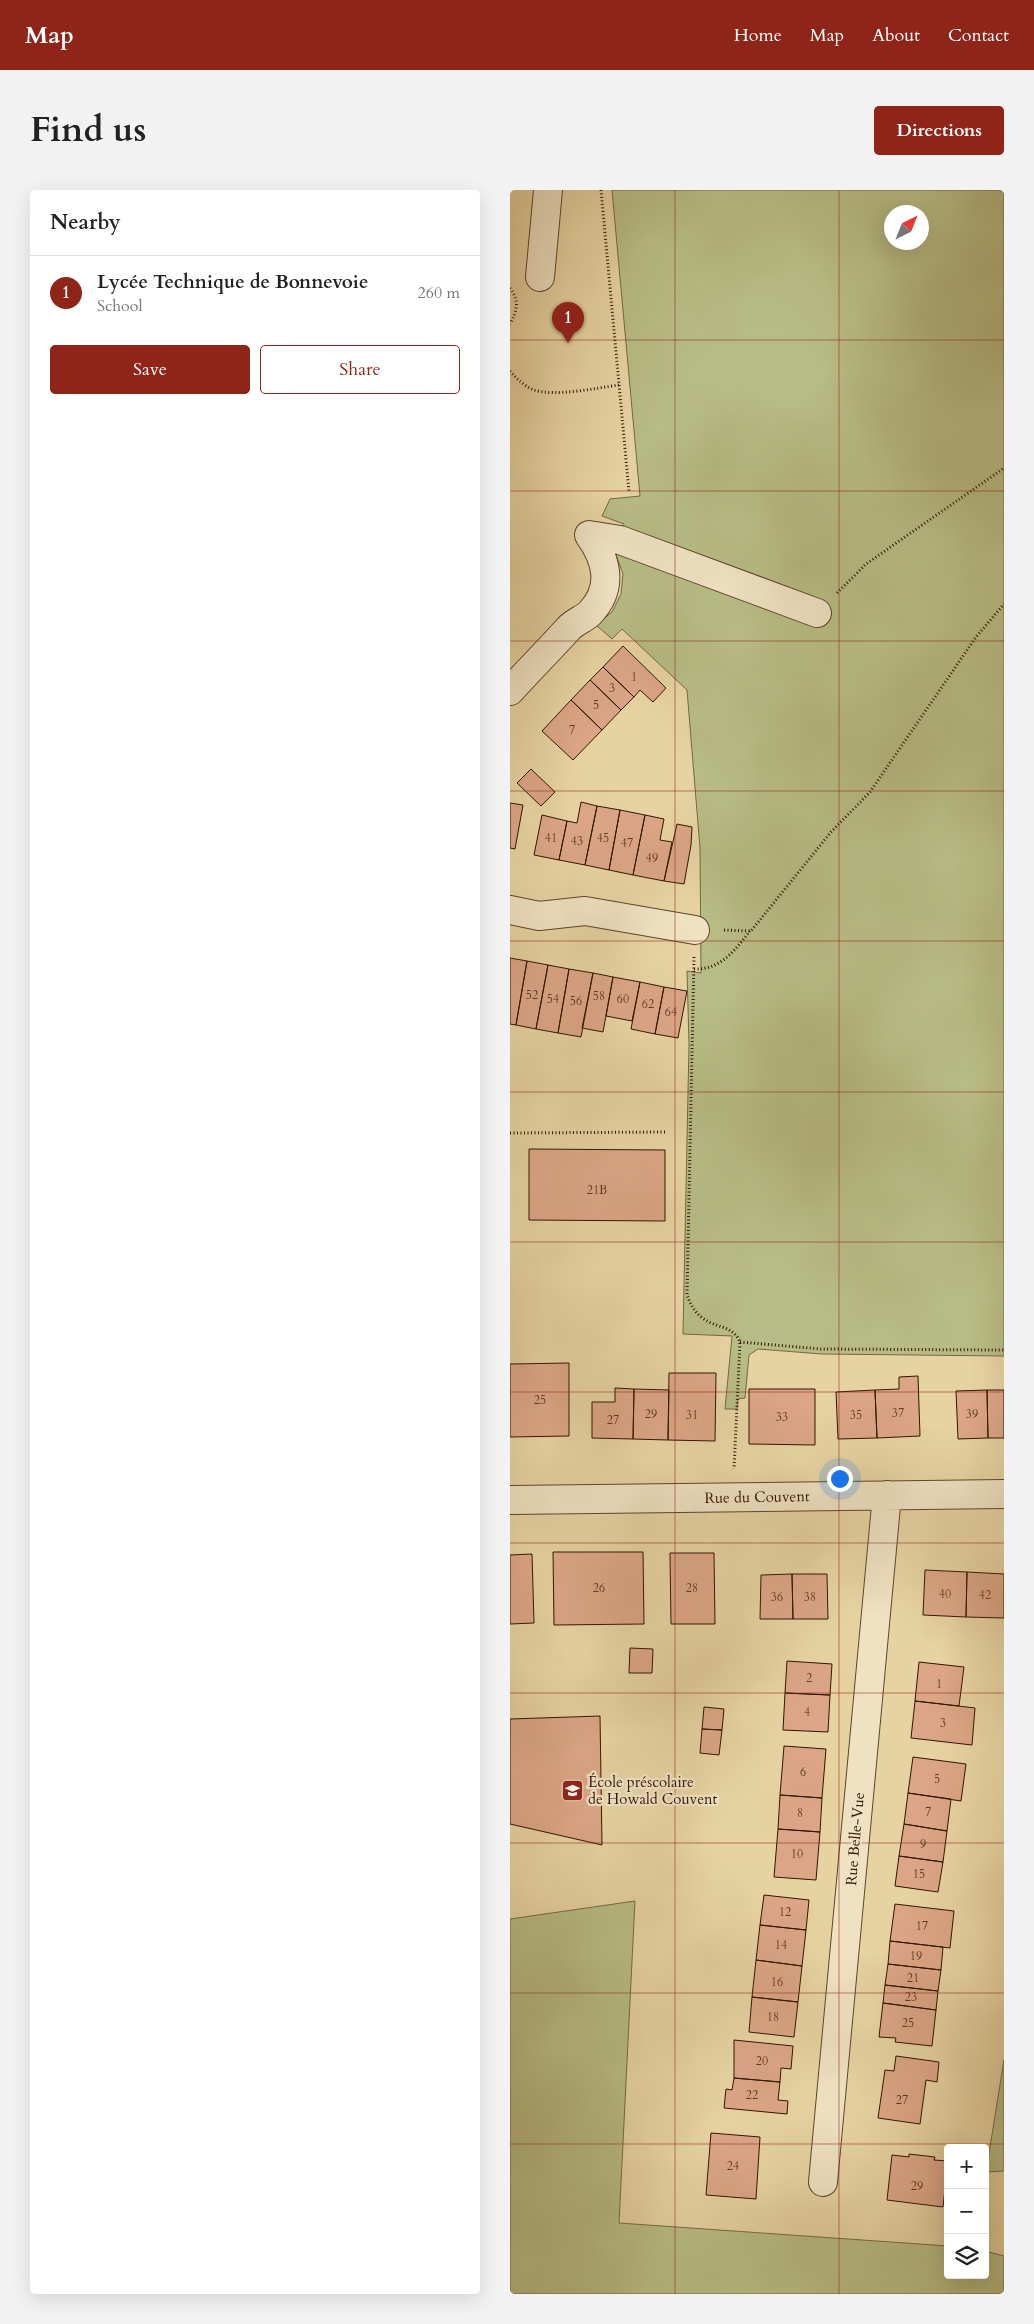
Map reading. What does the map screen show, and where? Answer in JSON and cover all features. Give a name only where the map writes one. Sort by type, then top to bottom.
[{"type":"street","points":[[540,277],[548,190]]},
{"type":"street","points":[[510,691],[571,625],[590,613],[602,595],[606,574],[602,553],[589,535],[620,540],[817,613]]},
{"type":"street","points":[[510,910],[539,916],[585,911],[695,930]]},
{"type":"street","name":"Rue du Couvent","points":[[510,1500],[1004,1494]]},
{"type":"street","name":"Rue Belle-Vue","points":[[822,2182],[887,1495]]},
{"type":"path","points":[[601,190],[629,492]]},
{"type":"path","points":[[510,288],[515,295],[518,309],[510,324]]},
{"type":"path","points":[[510,371],[521,383],[535,390],[558,392],[619,385]]},
{"type":"path","points":[[817,613],[866,564],[1004,468]]},
{"type":"path","points":[[694,969],[716,965],[732,954],[831,832],[870,792],[976,638],[1004,604]]},
{"type":"path","points":[[733,1497],[740,1342],[737,1334],[730,1328],[716,1326],[702,1319],[692,1308],[687,1295],[695,930],[751,931]]},
{"type":"path","points":[[510,1133],[667,1132]]},
{"type":"path","points":[[740,1342],[821,1348],[1004,1350]]},
{"type":"green space","points":[[612,190],[1004,190],[1004,1356],[822,1354],[758,1349],[749,1355],[745,1398],[738,1399],[737,1409],[725,1409],[732,1336],[683,1334],[689,1044],[687,971],[701,973],[700,848],[687,690],[622,629],[612,639],[596,625],[612,612],[621,594],[623,574],[616,555],[624,524],[602,516],[610,499],[640,496]]},
{"type":"green space","points":[[635,1901],[619,2223],[944,2246],[944,2279],[989,2279],[989,2252],[1004,2256],[1004,2294],[510,2294],[510,1919]]},
{"type":"green space","points":[[1004,2060],[1004,2171],[989,2172],[989,2153]]},
{"type":"building","points":[[623,646],[666,688],[653,702],[640,690],[634,697],[603,667]]},
{"type":"building","points":[[603,667],[634,697],[621,710],[590,680]]},
{"type":"building","points":[[590,680],[621,710],[602,730],[571,700]]},
{"type":"building","points":[[571,700],[602,730],[573,760],[542,731]]},
{"type":"building","points":[[531,769],[555,792],[541,806],[517,783]]},
{"type":"building","points":[[581,802],[597,806],[585,865],[559,860],[567,821],[577,823]]},
{"type":"building","points":[[510,803],[523,805],[515,849],[510,848]]},
{"type":"building","points":[[597,806],[620,810],[609,870],[585,865]]},
{"type":"building","points":[[620,810],[645,815],[633,875],[609,870]]},
{"type":"building","points":[[542,815],[567,821],[559,860],[534,855]]},
{"type":"building","points":[[645,815],[664,819],[660,840],[672,842],[664,881],[633,875]]},
{"type":"building","points":[[677,824],[692,827],[691,845],[684,884],[664,881]]},
{"type":"building","points":[[510,958],[527,961],[516,1025],[510,1024]]},
{"type":"building","points":[[527,961],[548,965],[536,1029],[516,1025]]},
{"type":"building","points":[[548,965],[569,969],[558,1033],[536,1029]]},
{"type":"building","points":[[569,969],[593,973],[581,1037],[558,1033]]},
{"type":"building","points":[[593,973],[613,977],[603,1032],[582,1028]]},
{"type":"building","points":[[613,977],[640,982],[632,1021],[606,1016]]},
{"type":"building","points":[[640,982],[664,987],[655,1034],[631,1029]]},
{"type":"building","points":[[664,987],[687,991],[678,1038],[655,1034]]},
{"type":"building","points":[[529,1149],[665,1150],[665,1221],[529,1220]]},
{"type":"building","points":[[569,1363],[569,1436],[510,1437],[510,1364]]},
{"type":"building","points":[[669,1373],[716,1373],[715,1441],[668,1440]]},
{"type":"building","points":[[918,1376],[920,1436],[877,1438],[875,1390],[899,1389],[899,1377]]},
{"type":"building","points":[[615,1388],[634,1389],[633,1439],[592,1438],[592,1402],[615,1402]]},
{"type":"building","points":[[634,1389],[669,1390],[668,1440],[633,1439]]},
{"type":"building","points":[[749,1389],[815,1389],[815,1445],[749,1444]]},
{"type":"building","points":[[875,1390],[877,1438],[838,1439],[836,1392]]},
{"type":"building","points":[[987,1390],[1004,1390],[1004,1438],[988,1438]]},
{"type":"building","points":[[987,1390],[988,1438],[958,1439],[956,1391]]},
{"type":"building","points":[[553,1552],[643,1552],[644,1624],[554,1625]]},
{"type":"building","points":[[670,1553],[714,1553],[715,1624],[671,1624]]},
{"type":"building","points":[[532,1554],[534,1623],[510,1624],[510,1555]]},
{"type":"building","points":[[925,1570],[967,1572],[966,1617],[923,1615]]},
{"type":"building","points":[[967,1572],[1004,1574],[1004,1618],[966,1617]]},
{"type":"building","points":[[792,1574],[793,1619],[760,1619],[761,1575]]},
{"type":"building","points":[[792,1574],[827,1574],[828,1619],[793,1619]]},
{"type":"building","points":[[630,1648],[653,1649],[652,1673],[629,1673]]},
{"type":"building","points":[[787,1661],[832,1664],[830,1695],[785,1693]]},
{"type":"building","points":[[919,1662],[964,1667],[959,1706],[915,1701]]},
{"type":"building","points":[[785,1693],[830,1695],[828,1732],[783,1730]]},
{"type":"building","points":[[915,1701],[975,1708],[972,1745],[911,1738]]},
{"type":"building","points":[[704,1707],[724,1709],[722,1730],[702,1729]]},
{"type":"building","points":[[600,1716],[602,1845],[510,1824],[510,1719]]},
{"type":"building","points":[[702,1729],[722,1730],[719,1755],[700,1753]]},
{"type":"building","points":[[784,1746],[826,1749],[822,1798],[780,1795]]},
{"type":"building","points":[[913,1757],[966,1764],[961,1801],[908,1793]]},
{"type":"building","points":[[908,1793],[951,1799],[947,1831],[904,1824]]},
{"type":"building","points":[[780,1795],[822,1798],[820,1832],[778,1829]]},
{"type":"building","points":[[904,1824],[947,1831],[943,1862],[899,1856]]},
{"type":"building","points":[[778,1829],[820,1832],[816,1880],[774,1877]]},
{"type":"building","points":[[899,1856],[943,1862],[938,1892],[895,1886]]},
{"type":"building","points":[[764,1895],[809,1900],[806,1930],[760,1925]]},
{"type":"building","points":[[895,1904],[954,1911],[950,1948],[890,1941]]},
{"type":"building","points":[[760,1925],[806,1930],[802,1966],[756,1960]]},
{"type":"building","points":[[890,1941],[943,1947],[941,1970],[888,1964]]},
{"type":"building","points":[[756,1960],[802,1966],[798,2002],[752,1997]]},
{"type":"building","points":[[888,1964],[941,1970],[938,1991],[885,1985]]},
{"type":"building","points":[[885,1985],[938,1991],[936,2010],[883,2003]]},
{"type":"building","points":[[752,1997],[798,2002],[794,2037],[749,2032]]},
{"type":"building","points":[[883,2003],[936,2010],[932,2046],[895,2042],[896,2038],[879,2037]]},
{"type":"building","points":[[734,2040],[793,2046],[791,2069],[781,2068],[780,2082],[734,2078]]},
{"type":"building","points":[[896,2056],[939,2062],[937,2082],[926,2080],[920,2124],[878,2118],[885,2070],[894,2071]]},
{"type":"building","points":[[734,2078],[780,2082],[778,2100],[788,2101],[787,2114],[724,2108],[726,2089],[732,2090]]},
{"type":"building","points":[[711,2133],[760,2137],[756,2199],[706,2195]]},
{"type":"building","points":[[909,2154],[935,2157],[934,2160],[944,2161],[943,2207],[887,2200],[892,2155],[909,2157]]},
{"type":"place","name":"Lycée Technique de Bonnevoie","points":[[568,343]]},
{"type":"place","name":"École préscolaire de Howald Couvent","points":[[572,1791]]}]
